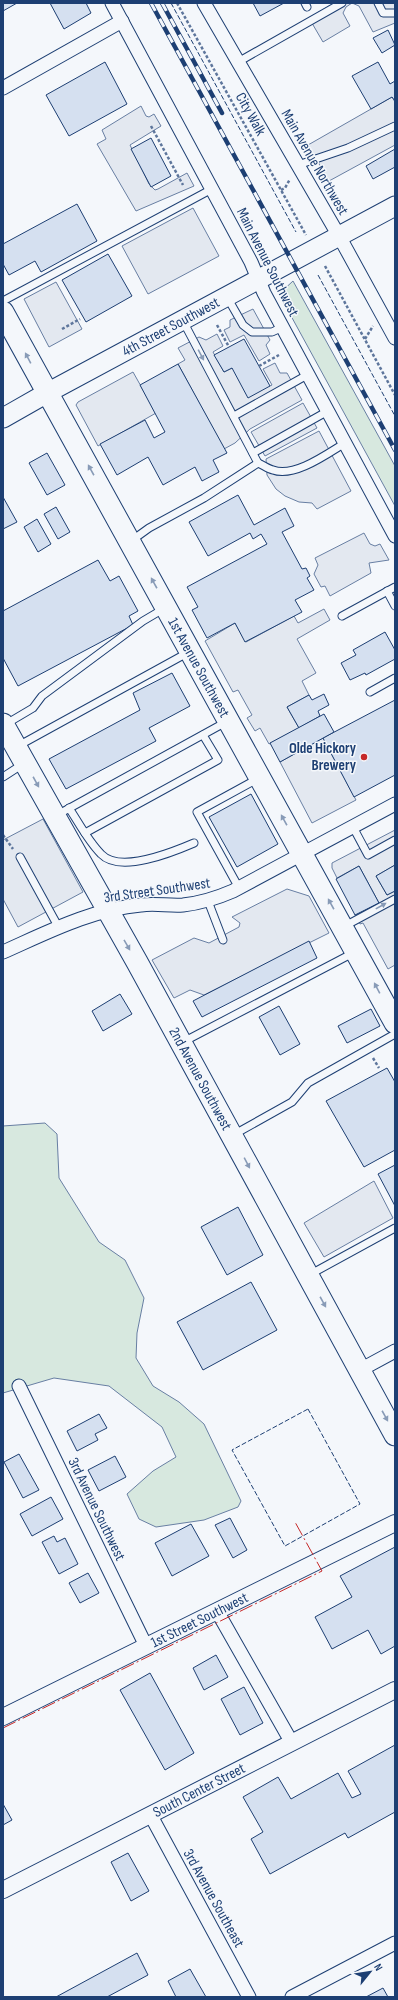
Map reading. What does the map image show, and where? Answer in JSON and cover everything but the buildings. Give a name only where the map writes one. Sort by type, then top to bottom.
[{"type":"main road","name":"4th Street Southwest","points":[[3,418],[47,392],[395,206]]},
{"type":"main road","name":"1st Avenue Southwest","points":[[3,312],[131,541],[395,1023]]},
{"type":"main road","name":"2nd Avenue Southwest","points":[[4,725],[21,755],[62,812],[108,911],[395,1435]]},
{"type":"street","name":"Main Avenue Southwest","points":[[112,3],[251,262],[283,327],[395,536]]},
{"type":"street","name":"Main Avenue Northwest","points":[[204,3],[339,236],[395,338]]},
{"type":"street","points":[[3,88],[122,21]]},
{"type":"street","name":"3rd Street Southwest","points":[[3,952],[77,920],[108,911],[140,905],[182,905],[208,900],[239,888],[395,804]]},
{"type":"street","points":[[360,1370],[395,1350]]},
{"type":"street","name":"3rd Avenue Southwest","points":[[19,1386],[146,1646]]},
{"type":"street","name":"1st Street Southwest","points":[[3,1717],[395,1523]]},
{"type":"street","points":[[217,1611],[292,1743]]},
{"type":"street","name":"South Center Street","points":[[3,1890],[395,1690]]},
{"type":"street","name":"3rd Avenue Southeast","points":[[150,1814],[249,1997]]},
{"type":"street","points":[[292,1997],[395,1943]]},
{"type":"lane","points":[[238,62],[342,3]]},
{"type":"lane","points":[[378,3],[383,13],[395,13]]},
{"type":"lane","points":[[298,165],[348,148],[395,126]]},
{"type":"lane","points":[[3,300],[212,189]]},
{"type":"lane","points":[[227,297],[242,325],[252,332],[272,332],[283,327]]},
{"type":"lane","points":[[183,320],[258,463],[273,470],[284,472],[306,466],[345,443]]},
{"type":"lane","points":[[234,416],[308,374]]},
{"type":"lane","points":[[253,453],[328,411]]},
{"type":"lane","points":[[131,541],[149,528],[204,498],[258,463]]},
{"type":"lane","points":[[342,616],[395,587]]},
{"type":"lane","points":[[387,591],[395,606]]},
{"type":"lane","points":[[4,725],[33,708],[42,696],[143,621],[167,607]]},
{"type":"lane","points":[[3,777],[21,755],[191,651]]},
{"type":"lane","points":[[370,692],[395,678]]},
{"type":"lane","points":[[194,843],[169,854],[148,859],[114,862],[101,855],[85,833],[62,812],[229,720]]},
{"type":"lane","points":[[85,833],[218,760],[203,735]]},
{"type":"lane","points":[[239,888],[197,812],[260,777]]},
{"type":"lane","points":[[353,827],[368,855],[395,840]]},
{"type":"lane","points":[[20,857],[59,928]]},
{"type":"lane","points":[[343,927],[395,898]]},
{"type":"lane","points":[[208,900],[223,940]]},
{"type":"lane","points":[[181,1043],[356,951]]},
{"type":"lane","points":[[232,1135],[292,1102],[308,1083],[395,1034]]},
{"type":"lane","points":[[308,1276],[395,1228]]},
{"type":"path","name":"City Walk","points":[[177,3],[306,235]]},
{"type":"path","points":[[151,126],[183,185]]},
{"type":"path","points":[[325,266],[395,395]]},
{"type":"path","points":[[62,329],[80,319]]},
{"type":"path","points":[[217,325],[229,347]]},
{"type":"path","points":[[259,366],[279,355]]},
{"type":"path","points":[[3,835],[20,857]]},
{"type":"shaded area","points":[[334,3],[352,3],[346,7],[343,13],[350,26],[323,42],[309,18]]},
{"type":"shaded area","points":[[352,3],[395,3],[395,23],[373,32],[359,6]]},
{"type":"shaded area","points":[[392,97],[395,102],[395,145],[329,181],[308,145]]},
{"type":"shaded area","points":[[141,106],[146,116],[149,117],[154,114],[161,126],[130,145],[149,184],[155,190],[187,173],[194,186],[136,211],[97,144],[106,139],[102,130]]},
{"type":"shaded area","points":[[193,208],[219,256],[148,294],[122,246]]},
{"type":"shaded area","points":[[293,281],[395,466],[395,506],[279,294]]},
{"type":"shaded area","points":[[56,282],[82,329],[49,347],[24,299]]},
{"type":"shaded area","points":[[253,309],[270,340],[266,345],[270,354],[259,361],[244,335],[230,342],[224,330],[230,327],[230,320]]},
{"type":"shaded area","points":[[217,334],[223,346],[213,352],[224,372],[232,368],[270,386],[272,385],[263,369],[275,363],[280,373],[287,373],[302,400],[250,429],[235,443],[224,449],[178,364],[185,360],[178,348],[199,337],[206,340]]},
{"type":"shaded area","points":[[133,372],[156,413],[98,446],[76,405],[78,402]]},
{"type":"shaded area","points":[[303,403],[317,428],[265,456],[251,432]]},
{"type":"shaded area","points":[[319,431],[351,491],[317,509],[312,503],[299,502],[285,496],[276,489],[267,475],[266,459]]},
{"type":"shaded area","points":[[364,533],[370,544],[375,546],[380,544],[389,560],[369,563],[371,573],[330,596],[325,586],[321,587],[314,574],[318,565],[315,558]]},
{"type":"shaded area","points":[[324,609],[330,620],[297,639],[316,673],[302,681],[309,695],[287,707],[299,728],[269,744],[260,728],[255,731],[247,718],[252,715],[238,690],[233,692],[205,641],[235,623],[246,642],[294,616],[298,623]]},
{"type":"shaded area","points":[[323,738],[356,800],[312,823],[280,762]]},
{"type":"shaded area","points":[[43,819],[83,892],[18,927],[3,899],[3,840]]},
{"type":"shaded area","points":[[395,830],[395,865],[376,876],[387,895],[395,891],[395,965],[388,969],[363,923],[360,924],[355,915],[379,903],[359,866],[337,878],[332,868],[332,863]]},
{"type":"shaded area","points":[[287,889],[309,896],[329,933],[204,995],[190,990],[174,998],[152,960],[194,938],[209,943],[239,927],[240,923],[232,917]]},
{"type":"shaded area","points":[[45,1123],[57,1134],[59,1178],[99,1242],[125,1260],[144,1298],[137,1333],[136,1358],[153,1386],[179,1402],[204,1424],[241,1501],[238,1507],[204,1520],[156,1527],[139,1519],[127,1494],[153,1471],[176,1457],[162,1427],[109,1386],[54,1378],[3,1393],[3,1126]]},
{"type":"shaded area","points":[[374,1181],[393,1218],[324,1257],[304,1223]]},
{"type":"railway","points":[[151,3],[395,450]]},
{"type":"railway","points":[[162,3],[222,113]]},
{"type":"fence","points":[[171,3],[296,232]]},
{"type":"fence","points":[[318,275],[395,416]]},
{"type":"fence","points":[[308,1409],[360,1504],[285,1546],[232,1450],[308,1409]]},
{"type":"power","points":[[3,1728],[322,1571],[295,1522]]},
{"type":"place","name":"Olde Hickory Brewery","points":[[364,757]]}]
